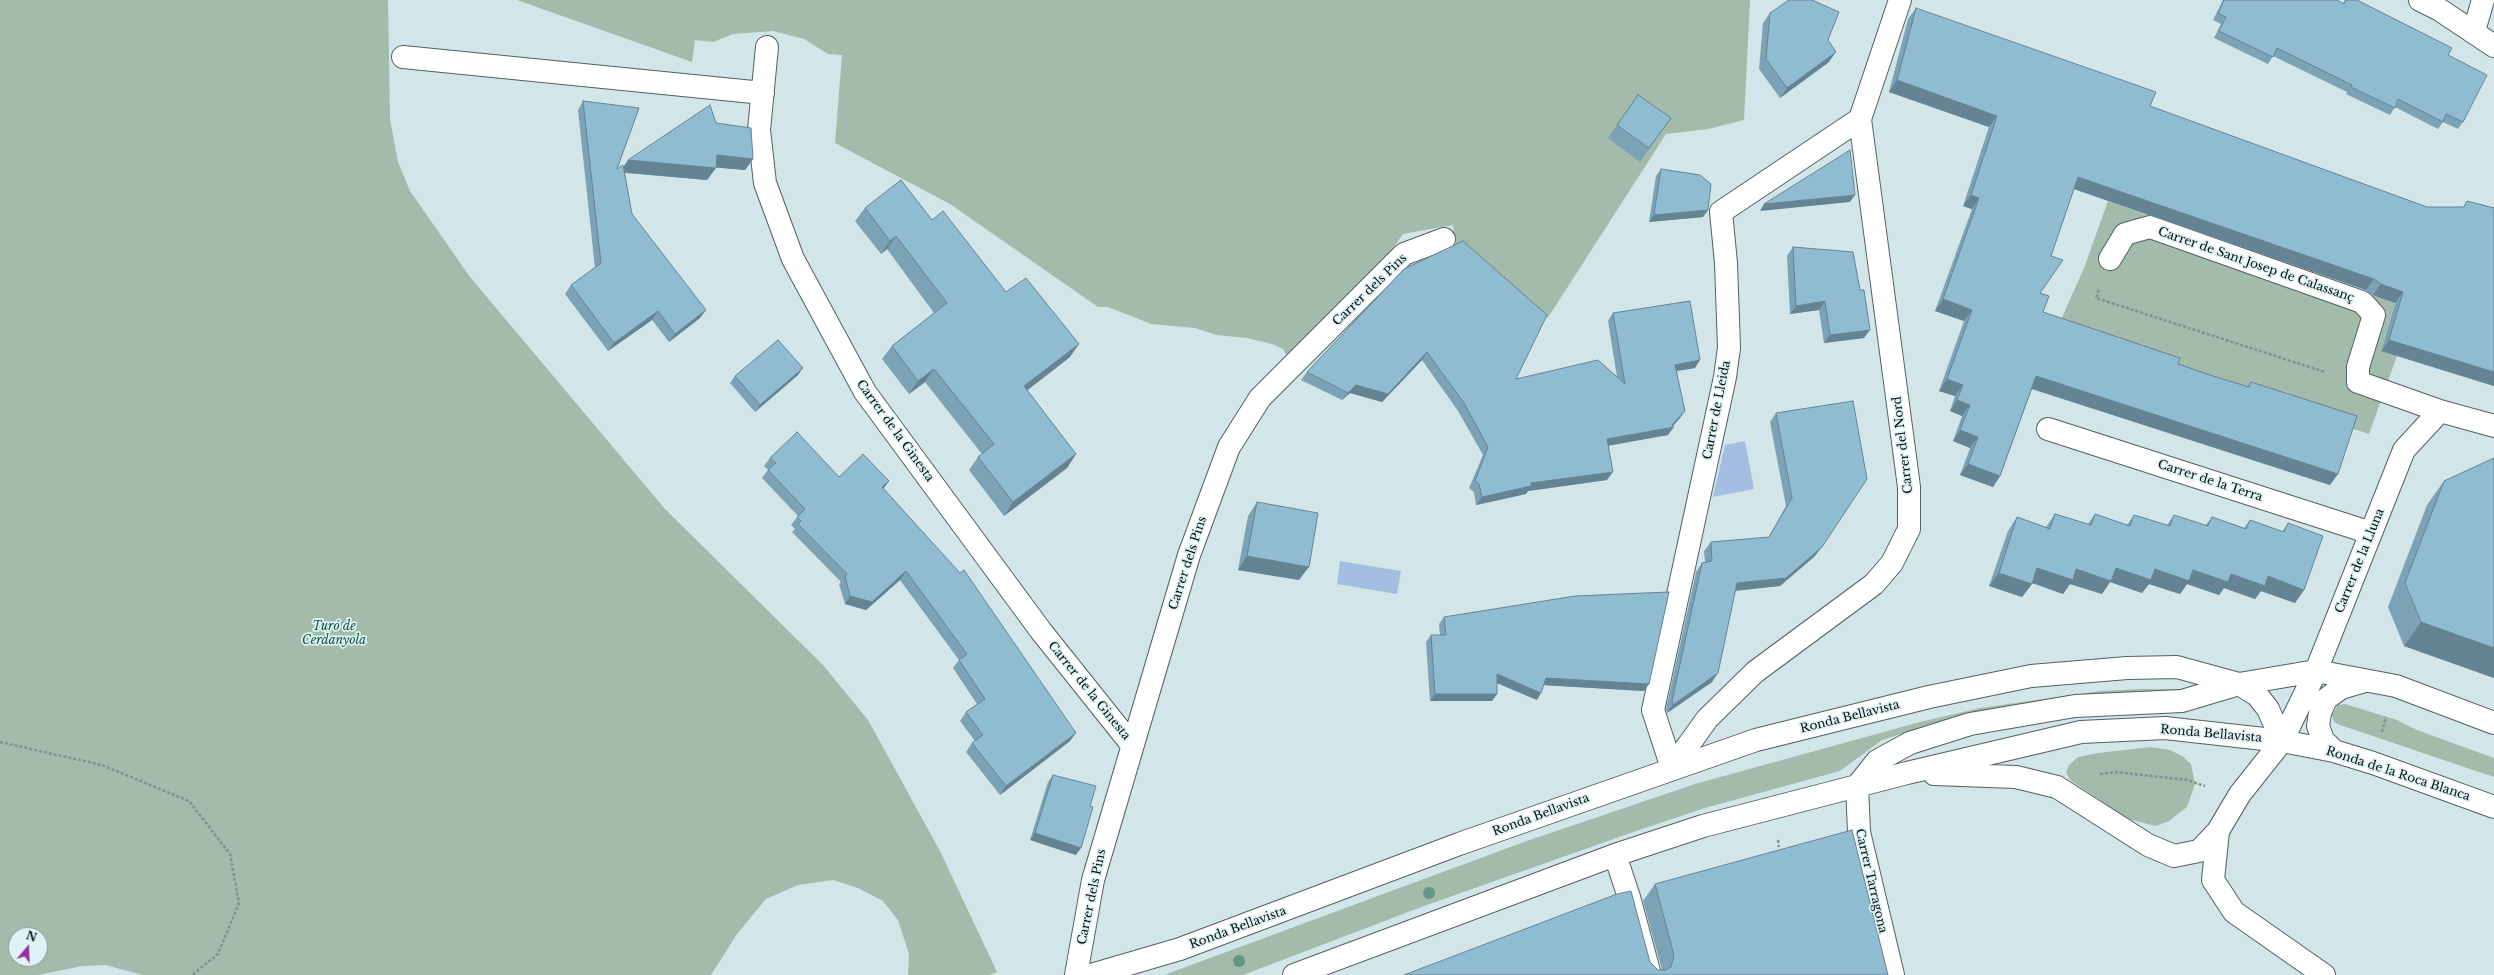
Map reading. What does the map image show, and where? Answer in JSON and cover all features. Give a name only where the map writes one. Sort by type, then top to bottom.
[{"type":"street","points":[[1860,119],[1900,0]]},
{"type":"street","points":[[2420,0],[2440,10],[2474,31],[2494,46]]},
{"type":"street","points":[[2474,31],[2483,0]]},
{"type":"street","name":"Carrer de la Ginesta","points":[[767,48],[760,130],[765,183],[793,259],[865,392],[1041,631],[1132,745]]},
{"type":"street","points":[[403,57],[763,93]]},
{"type":"street","name":"Carrer de Lleida","points":[[1672,768],[1653,710],[1725,377],[1729,348],[1726,263],[1721,212],[1860,119]]},
{"type":"street","name":"Carrer del Nord","points":[[1672,768],[1707,719],[1754,672],[1874,584],[1892,562],[1909,529],[1909,487],[1860,119]]},
{"type":"street","name":"Carrer de Sant Josep de Calassanç","points":[[2110,259],[2125,234],[2150,227],[2362,302],[2374,315],[2358,367],[2358,382]]},
{"type":"street","name":"Carrer dels Pins","points":[[1076,975],[1093,880],[1132,745],[1189,555],[1229,447],[1260,398],[1404,254],[1444,239]]},
{"type":"street","points":[[2358,382],[2440,411],[2494,426]]},
{"type":"street","name":"Carrer de la Lluna","points":[[2316,671],[2404,450],[2440,411]]},
{"type":"street","name":"Carrer de la Terra","points":[[2048,429],[2371,533]]},
{"type":"street","name":"Ronda Bellavista","points":[[1091,975],[1180,949],[1459,844],[1672,768],[1756,740],[1929,697],[2031,676],[2127,668],[2177,667],[2239,684]]},
{"type":"street","points":[[1907,773],[2016,777],[2057,787],[2148,845],[2174,856],[2199,851],[2218,831],[2240,794],[2282,741],[2316,671]]},
{"type":"street","points":[[1857,786],[1877,761],[1910,743],[1970,724],[2075,706],[2182,701],[2239,684],[2316,671],[2396,686],[2494,723]]},
{"type":"street","points":[[2334,751],[2323,740],[2318,726],[2320,713],[2326,699],[2341,688],[2368,680]]},
{"type":"street","points":[[2239,684],[2257,696],[2268,709],[2282,741]]},
{"type":"street","name":"Ronda Bellavista","points":[[1294,975],[1614,855],[1703,826],[1907,773],[2081,732],[2165,728],[2282,741]]},
{"type":"street","name":"Ronda de la Roca Blanca","points":[[2282,741],[2334,751],[2494,807]]},
{"type":"street","name":"Carrer Tarragona","points":[[1857,786],[1859,832],[1893,975]]},
{"type":"street","points":[[2218,831],[2213,880],[2234,912],[2324,975]]},
{"type":"street","points":[[1614,855],[1629,897],[1650,975]]},
{"type":"path","points":[[2096,298],[2358,382]]},
{"type":"path","points":[[0,742],[102,764],[189,801],[230,854],[239,903],[218,954],[192,975]]},
{"type":"path","points":[[2057,787],[2070,780],[2116,772],[2187,780],[2240,794]]},
{"type":"green space","name":"Turó de Cerdanyola","points":[[0,0],[388,0],[390,119],[398,162],[410,191],[470,277],[665,509],[823,665],[868,720],[940,851],[997,972],[989,975],[908,975],[909,954],[898,920],[883,901],[858,888],[833,880],[798,885],[766,899],[737,934],[711,975],[142,975],[106,965],[82,966],[38,975],[0,975]]},
{"type":"green space","points":[[517,0],[1750,0],[1744,120],[1708,129],[1666,134],[1549,316],[1541,323],[1457,249],[1453,225],[1403,234],[1378,269],[1289,359],[1283,349],[1272,344],[1247,338],[1217,335],[1195,328],[1151,324],[1108,307],[1098,307],[950,204],[835,143],[842,55],[828,54],[804,39],[773,31],[733,34],[713,42],[695,40],[692,62]]},
{"type":"green space","points":[[2108,201],[2395,302],[2381,351],[2397,356],[2369,434],[2056,331],[2084,268]]},
{"type":"green space","points":[[2183,689],[2184,695],[1981,714],[1921,728],[1882,740],[1840,771],[1705,808],[1642,829],[1424,906],[1243,975],[1164,975],[1524,842],[1695,784],[1920,722],[1980,708],[2100,691]]},
{"type":"green space","points":[[2345,704],[2397,720],[2417,730],[2494,758],[2494,777],[2334,722],[2332,715],[2338,705]]},
{"type":"green space","points":[[2151,747],[2170,750],[2182,756],[2191,764],[2195,784],[2187,807],[2169,821],[2156,826],[2128,819],[2070,780],[2066,772],[2069,765],[2078,757],[2098,753]]},
{"type":"water","points":[[1745,441],[1754,489],[1713,497],[1725,445]]},
{"type":"water","points":[[1340,561],[1401,571],[1397,594],[1337,584]]},
{"type":"building","points":[[1789,0],[1812,0],[1839,12],[1828,40],[1836,52],[1787,88],[1766,59],[1770,13]]},
{"type":"building","points":[[2224,0],[2337,0],[2344,4],[2346,0],[2357,0],[2452,48],[2448,55],[2487,75],[2463,122],[2446,114],[2443,122],[2398,99],[2395,108],[2351,87],[2352,85],[2277,48],[2273,57],[2219,31],[2226,17],[2218,13]]},
{"type":"building","points":[[1916,8],[2156,92],[2150,106],[2427,207],[2464,207],[2467,201],[2494,208],[2494,372],[2389,340],[2403,292],[2381,284],[2374,279],[2078,177],[2051,256],[2063,260],[2040,293],[2049,296],[2043,312],[2180,358],[2178,364],[2213,376],[2249,387],[2251,382],[2357,416],[2338,474],[2036,376],[2000,476],[1968,464],[1978,437],[1960,430],[1970,405],[1957,400],[1963,385],[1947,379],[1972,310],[1943,299],[1979,198],[1971,195],[1997,116],[1897,80]]},
{"type":"building","points":[[1638,95],[1671,118],[1649,148],[1617,125]]},
{"type":"building","points":[[583,101],[639,108],[617,169],[623,165],[632,214],[706,310],[675,334],[658,311],[614,343],[571,285],[601,263]]},
{"type":"building","points":[[710,105],[716,123],[751,128],[753,159],[717,155],[716,168],[628,160]]},
{"type":"building","points":[[1850,150],[1855,195],[1764,204]]},
{"type":"building","points":[[1661,169],[1700,175],[1711,184],[1708,210],[1654,215]]},
{"type":"building","points":[[901,180],[932,220],[943,211],[1006,292],[1026,278],[1079,344],[1024,386],[1076,454],[1013,502],[978,457],[994,444],[934,369],[918,381],[892,346],[947,303],[896,236],[890,241],[865,208]]},
{"type":"building","points":[[1463,241],[1547,315],[1516,379],[1598,360],[1625,384],[1613,313],[1690,301],[1700,360],[1675,365],[1685,411],[1672,425],[1674,427],[1607,439],[1613,472],[1531,483],[1531,486],[1482,497],[1479,484],[1475,481],[1488,447],[1464,403],[1427,352],[1388,394],[1356,385],[1348,393],[1307,372],[1404,269]]},
{"type":"building","points":[[1793,247],[1853,252],[1860,290],[1864,290],[1870,330],[1830,335],[1825,301],[1796,306]]},
{"type":"building","points":[[778,340],[803,368],[760,405],[735,376]]},
{"type":"building","points":[[1853,401],[1867,479],[1822,547],[1786,578],[1737,583],[1718,673],[1673,705],[1672,701],[1702,563],[1712,561],[1711,542],[1769,537],[1792,498],[1776,413]]},
{"type":"building","points":[[797,432],[839,477],[863,454],[889,481],[882,487],[960,573],[964,570],[1076,733],[1006,786],[972,743],[983,735],[966,712],[985,699],[959,660],[967,654],[906,571],[872,602],[850,596],[845,576],[847,574],[798,524],[801,521],[797,517],[805,509],[768,470],[776,463],[770,458]]},
{"type":"building","points":[[2494,458],[2494,648],[2421,622],[2405,583],[2444,481]]},
{"type":"building","points":[[1257,502],[1318,513],[1309,567],[1247,556]]},
{"type":"building","points":[[2055,514],[2091,525],[2095,514],[2130,526],[2134,515],[2170,526],[2174,515],[2208,526],[2212,517],[2246,529],[2250,520],[2284,532],[2288,523],[2323,536],[2304,590],[2268,576],[2265,586],[2231,574],[2228,582],[2193,570],[2189,581],[2155,569],[2151,580],[2116,568],[2111,581],[2076,569],[2073,580],[2037,568],[2032,584],[1999,573],[2017,517],[2050,529]]},
{"type":"building","points":[[1669,592],[1649,684],[1546,678],[1541,693],[1497,674],[1497,694],[1435,694],[1431,635],[1446,635],[1444,617],[1575,596]]},
{"type":"building","points":[[1053,775],[1096,786],[1090,806],[1093,807],[1081,848],[1035,833]]},
{"type":"building","points":[[1852,830],[1888,975],[1404,975],[1617,894],[1631,891],[1650,962],[1658,970],[1665,970],[1671,967],[1674,955],[1655,884]]}]
